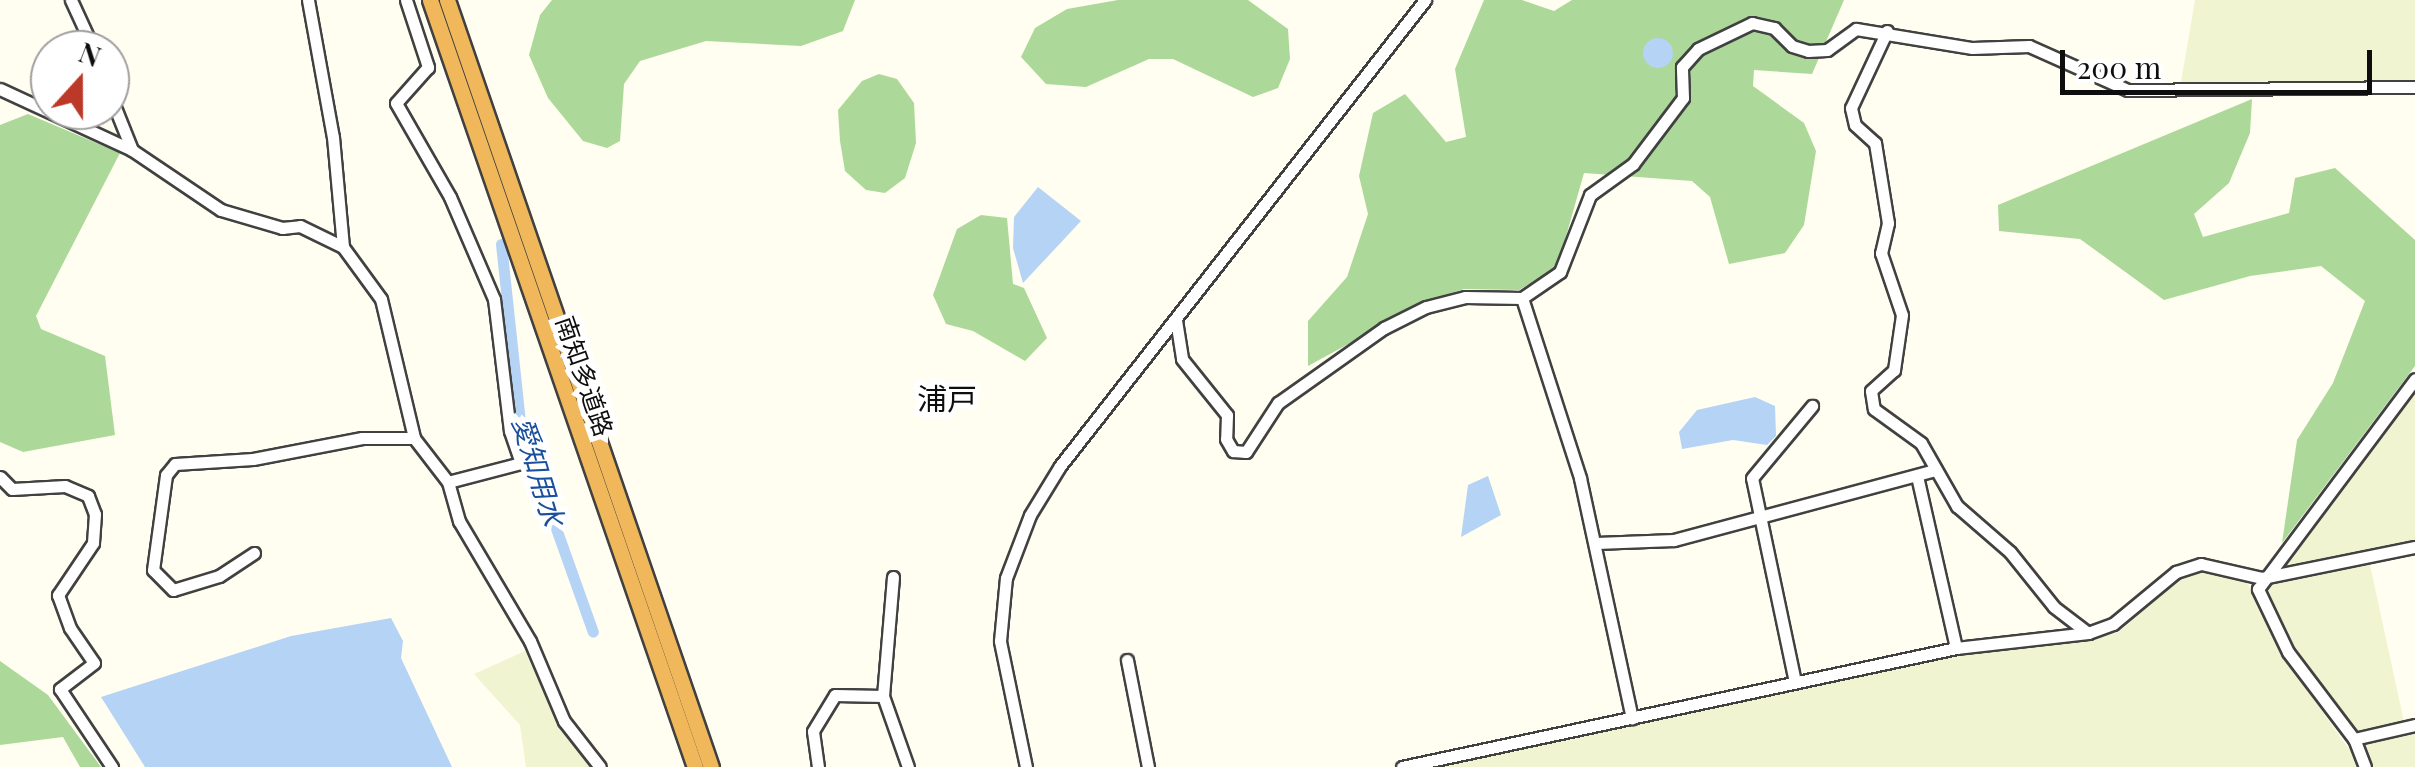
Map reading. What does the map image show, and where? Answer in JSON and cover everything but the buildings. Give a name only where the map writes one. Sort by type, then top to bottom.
[{"type":"highway","name":"南知多道路","points":[[430,0],[696,767]]},
{"type":"highway","name":"南知多道路","points":[[447,0],[711,767]]},
{"type":"highway","points":[[457,0],[474,62],[472,76]]},
{"type":"street","points":[[71,0],[85,30]]},
{"type":"street","points":[[308,0],[333,136],[343,247]]},
{"type":"street","points":[[406,0],[428,68],[396,103],[450,197],[494,300],[508,418],[521,463],[448,482]]},
{"type":"street","points":[[1026,767],[1000,642],[1006,578],[1047,484],[1424,0]]},
{"type":"street","points":[[1176,320],[1182,360],[1227,415],[1233,451],[1246,452],[1278,403],[1384,328],[1426,307],[1465,297],[1522,298],[1560,272],[1590,195],[1633,164],[1683,98],[1682,67],[1698,49],[1752,23],[1774,28],[1792,46],[1808,51],[1827,50],[1856,30],[1887,31],[1972,48],[2029,46],[2128,90],[2415,87]]},
{"type":"street","points":[[1887,31],[1851,108],[1855,126],[1874,143],[1888,223],[1881,253],[1902,315],[1894,370],[1870,392],[1874,409],[1920,443],[1957,506],[2010,552],[2054,607],[2088,632]]},
{"type":"street","points":[[0,89],[132,150],[221,210],[282,228],[300,226],[343,247],[381,299],[414,438],[448,482],[458,520],[530,641],[564,721],[600,767]]},
{"type":"street","points":[[124,130],[132,150]]},
{"type":"street","points":[[1522,298],[1596,542],[1632,718]]},
{"type":"street","points":[[2365,767],[2354,739],[2288,652],[2258,589],[2262,578],[2415,379]]},
{"type":"street","points":[[1796,682],[1752,478],[1812,406]]},
{"type":"street","points":[[254,553],[219,576],[173,590],[152,570],[166,475],[176,464],[253,460],[362,438],[414,438]]},
{"type":"street","points":[[1596,542],[1674,540],[1936,470]]},
{"type":"street","points":[[1917,476],[1956,648]]},
{"type":"street","points":[[0,477],[12,489],[65,486],[88,496],[95,514],[93,542],[58,596],[70,628],[94,663],[60,688],[112,767]]},
{"type":"street","points":[[1402,767],[1956,648],[2088,632],[2113,624],[2176,572],[2202,564],[2262,578],[2415,547]]},
{"type":"street","points":[[893,577],[883,696],[908,767]]},
{"type":"street","points":[[1126,660],[1148,767]]},
{"type":"street","points":[[818,767],[813,731],[835,695],[883,696]]},
{"type":"street","points":[[2354,739],[2415,725]]},
{"type":"green space","points":[[552,0],[855,0],[843,31],[801,46],[706,41],[640,61],[624,84],[620,141],[607,148],[583,141],[548,98],[529,55],[540,15]]},
{"type":"green space","points":[[1118,0],[1248,0],[1288,29],[1290,59],[1278,88],[1253,97],[1173,59],[1149,59],[1086,87],[1046,84],[1021,57],[1035,28],[1067,9]]},
{"type":"green space","points":[[1484,0],[1522,0],[1554,11],[1572,0],[1844,0],[1812,74],[1754,70],[1753,86],[1804,123],[1816,151],[1804,225],[1785,253],[1729,264],[1710,197],[1692,181],[1584,173],[1557,268],[1519,290],[1464,289],[1425,302],[1308,366],[1308,321],[1347,277],[1368,214],[1359,176],[1373,113],[1405,94],[1446,142],[1466,137],[1455,69]]},
{"type":"green space","points":[[2195,0],[2415,0],[2415,81],[2181,82]]},
{"type":"green space","points":[[879,74],[897,79],[914,103],[916,143],[905,178],[885,193],[866,190],[845,171],[838,110],[862,81]]},
{"type":"green space","points":[[2252,99],[2250,133],[2229,183],[2194,214],[2203,237],[2289,213],[2295,178],[2335,168],[2415,240],[2415,366],[2282,543],[2297,440],[2333,383],[2365,301],[2321,266],[2250,276],[2164,300],[2080,239],[1999,231],[1998,205]]},
{"type":"green space","points":[[28,114],[30,130],[66,130],[120,153],[36,316],[41,329],[105,356],[115,435],[23,452],[0,442],[0,125]]},
{"type":"green space","points":[[981,215],[1007,218],[1013,284],[1024,288],[1047,338],[1025,361],[973,331],[946,324],[933,295],[957,229]]},
{"type":"green space","points":[[2415,389],[2415,541],[2367,551],[2404,722],[2356,733],[2294,652],[2264,589]]},
{"type":"green space","points":[[2202,571],[2234,574],[2248,584],[2283,656],[2348,748],[2415,734],[2415,767],[1441,767],[1967,654],[2093,640],[2119,632],[2181,577]]},
{"type":"green space","points":[[525,651],[558,723],[592,767],[526,767],[520,725],[474,674]]},
{"type":"green space","points":[[0,661],[48,695],[101,767],[80,767],[63,737],[0,745]]},
{"type":"water","points":[[1658,38],[1669,42],[1673,53],[1669,64],[1658,68],[1647,64],[1643,53],[1647,42]]},
{"type":"water","points":[[1038,187],[1081,221],[1023,283],[1013,248],[1014,217]]},
{"type":"water","points":[[1755,397],[1775,406],[1776,436],[1767,445],[1733,440],[1682,449],[1679,432],[1697,410]]},
{"type":"water","points":[[1488,476],[1501,515],[1461,537],[1468,485]]},
{"type":"water","points":[[391,618],[403,641],[401,658],[452,767],[145,767],[101,697],[291,636]]},
{"type":"waterway","name":"愛知用水","points":[[501,244],[521,430],[593,632]]},
{"type":"district","name":"浦戸","points":[[947,398]]}]
